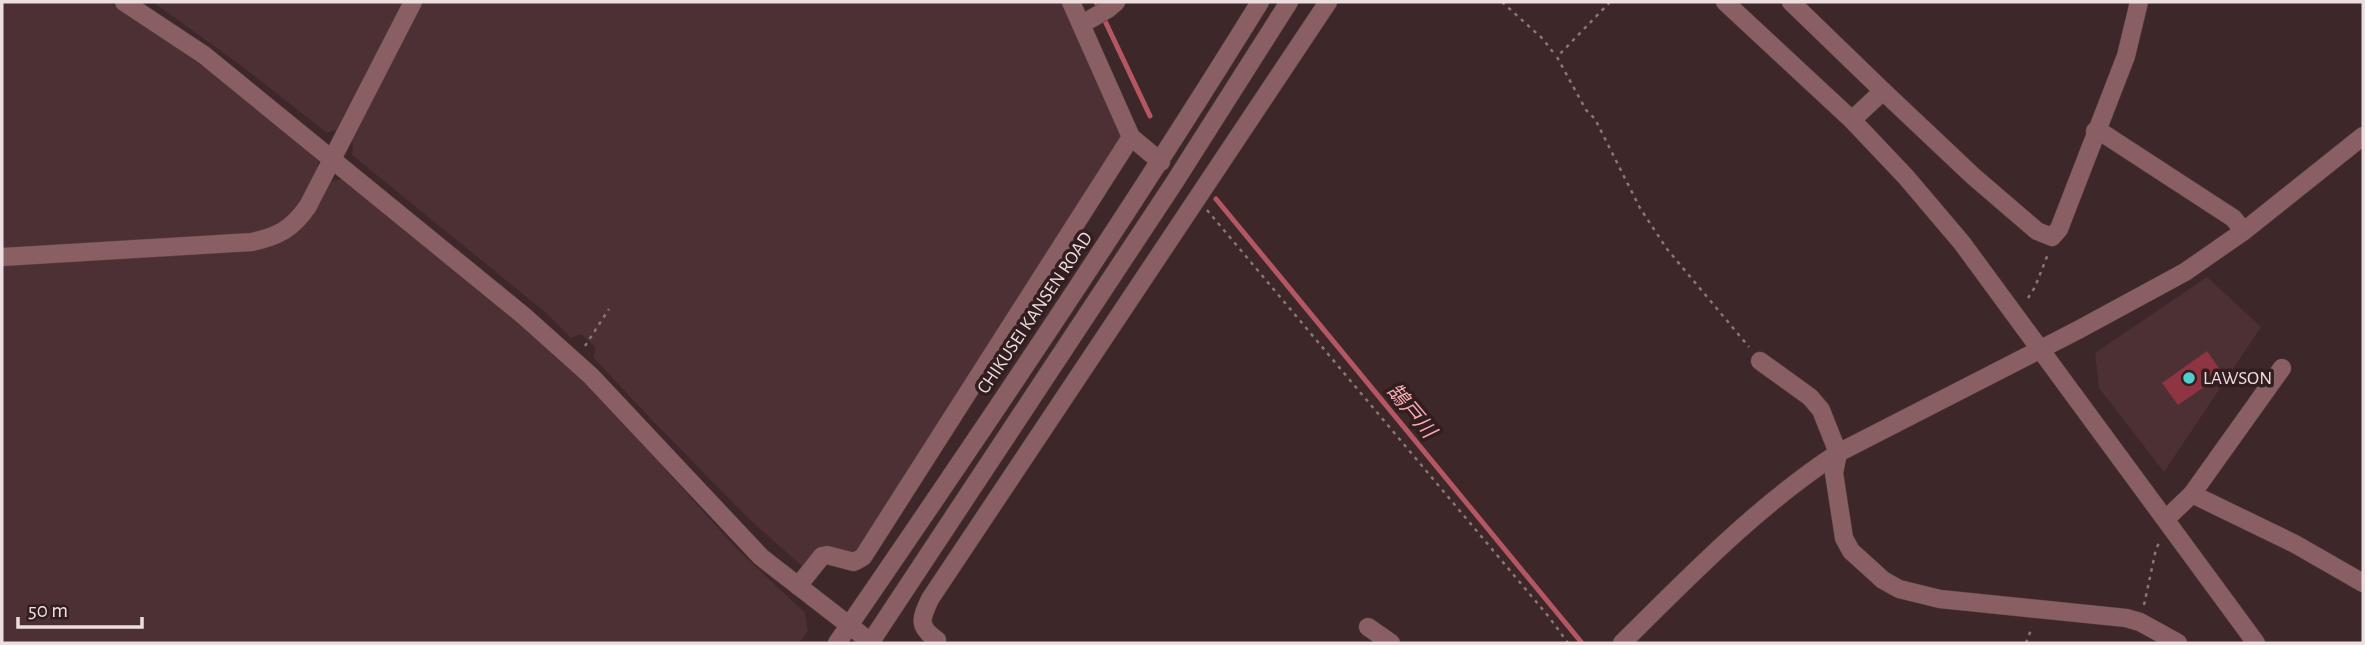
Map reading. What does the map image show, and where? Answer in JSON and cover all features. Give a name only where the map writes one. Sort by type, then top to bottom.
[{"type":"street","points":[[124,2],[204,55],[573,358],[747,544],[871,643],[1174,183],[1289,2]]},
{"type":"street","points":[[2,257],[252,242],[277,236],[303,213],[413,2]]},
{"type":"street","points":[[1071,2],[1131,137],[1161,162]]},
{"type":"street","points":[[1082,24],[1116,2]]},
{"type":"street","name":"CHIKUSEI KANSEN ROAD","points":[[837,643],[1161,162],[1260,2]]},
{"type":"street","points":[[937,643],[937,639],[926,631],[923,625],[922,616],[930,599],[1328,2]]},
{"type":"street","points":[[1725,2],[1852,120],[1906,177],[1962,243],[2256,643]]},
{"type":"street","points":[[1791,2],[1973,176],[2037,231],[2052,237],[2059,229],[2126,56],[2139,2]]},
{"type":"street","points":[[1852,120],[1883,91]]},
{"type":"street","points":[[2095,131],[2104,134],[2233,218],[2244,231]]},
{"type":"street","points":[[1622,643],[1759,512],[1802,476],[1838,453],[2185,272],[2244,231],[2363,136]]},
{"type":"street","points":[[798,586],[822,556],[854,562],[863,557],[1131,137]]},
{"type":"street","points":[[1174,183],[1196,199]]},
{"type":"street","points":[[1759,361],[1801,390],[1821,410],[1838,453],[1833,473],[1844,538],[1851,551],[1883,580],[1899,589],[1940,599],[2126,618],[2140,622],[2178,643]]},
{"type":"street","points":[[2169,524],[2282,368]]},
{"type":"street","points":[[2192,495],[2295,544],[2363,583]]},
{"type":"street","points":[[1368,627],[1386,642]]},
{"type":"path","points":[[1502,2],[1542,39],[1557,57],[1586,110],[1595,119],[1640,208],[1667,248],[1759,361]]},
{"type":"path","points":[[1557,57],[1610,2]]},
{"type":"path","points":[[1196,199],[1549,617],[1568,643]]},
{"type":"path","points":[[2028,298],[2035,287],[2052,237]]},
{"type":"path","points":[[573,358],[589,342],[609,309]]},
{"type":"path","points":[[2140,622],[2159,542],[2169,524]]},
{"type":"shaded area","points":[[2,2],[109,2],[222,80],[319,159],[317,169],[328,182],[342,179],[550,348],[588,383],[735,547],[805,613],[808,631],[799,643],[2,643]]},
{"type":"shaded area","points":[[153,2],[1063,2],[1121,132],[1120,140],[854,556],[823,546],[804,568],[747,517],[652,420],[593,357],[596,348],[581,334],[571,338],[545,312],[352,155],[353,142],[335,130],[327,133],[243,67]]},
{"type":"shaded area","points":[[2207,277],[2261,327],[2164,472],[2099,388],[2095,353]]},
{"type":"building","points":[[2207,351],[2223,374],[2178,405],[2162,383]]},
{"type":"waterway","name":"鵠戸川","points":[[1096,2],[1150,116]]},
{"type":"waterway","name":"鵠戸川","points":[[1216,199],[1582,643]]},
{"type":"place","name":"LAWSON","points":[[2189,378]]}]
